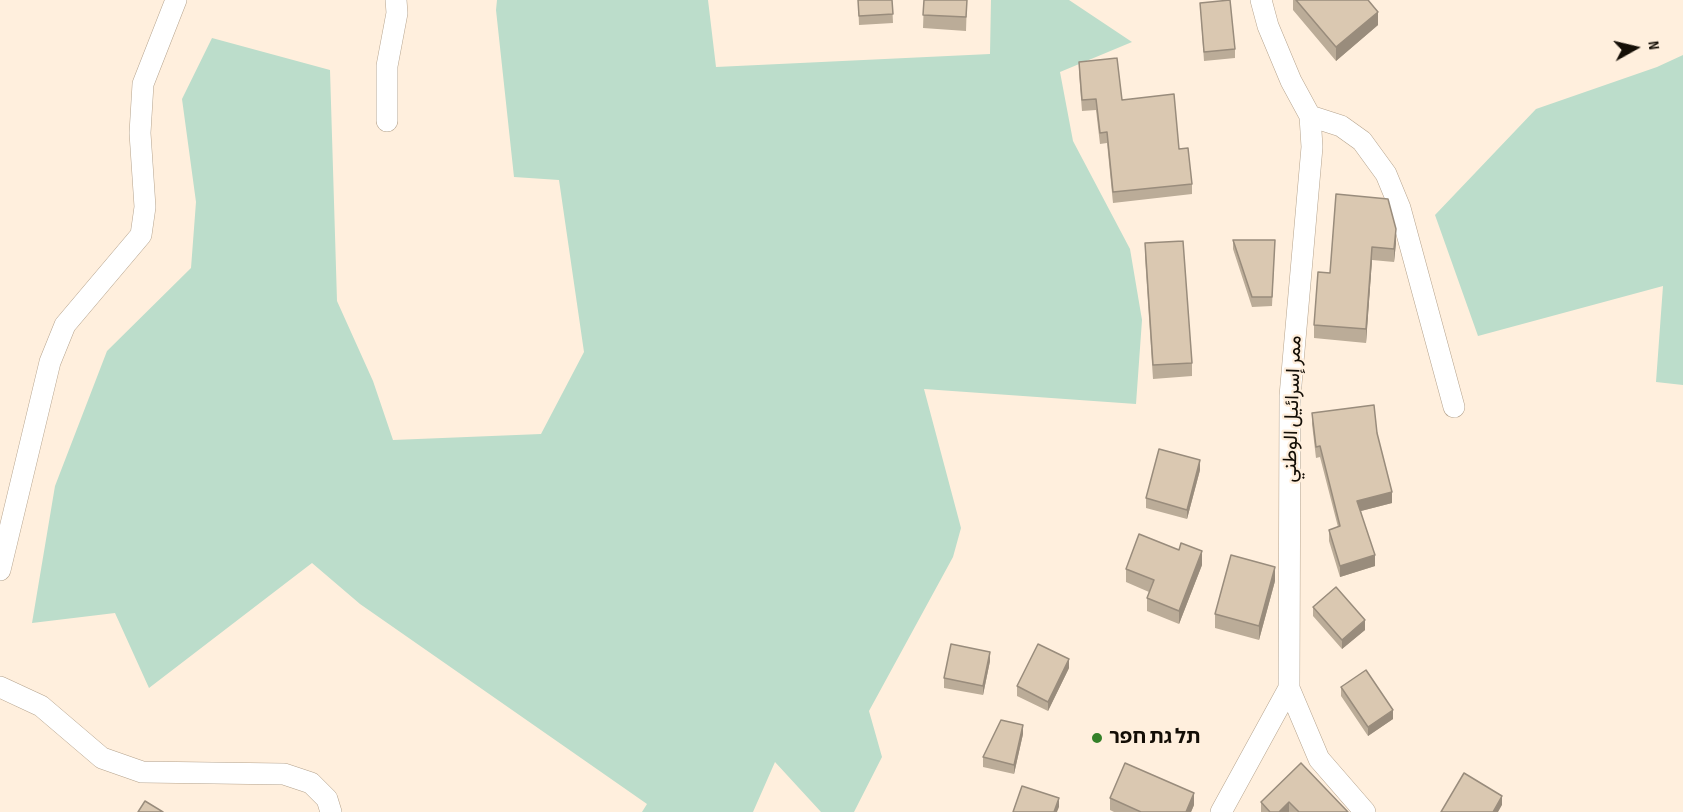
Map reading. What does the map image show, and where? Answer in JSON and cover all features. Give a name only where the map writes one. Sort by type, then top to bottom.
[{"type":"street","points":[[0,570],[54,352],[65,325],[141,235],[145,207],[140,134],[143,84],[176,0]]},
{"type":"street","points":[[387,121],[387,66],[398,14],[396,0]]},
{"type":"street","name":"ممر إسرائيل الوطني","points":[[1221,812],[1289,688],[1290,396],[1312,147],[1310,116],[1290,81],[1268,26],[1261,0]]},
{"type":"street","points":[[1310,116],[1341,126],[1362,141],[1386,174],[1400,208],[1454,407]]},
{"type":"street","points":[[0,687],[41,706],[102,758],[142,772],[284,774],[311,783],[327,799],[331,812]]},
{"type":"street","points":[[1289,688],[1319,759],[1365,812]]},
{"type":"green space","points":[[497,0],[708,0],[716,67],[990,54],[991,0],[1069,0],[1132,42],[1060,72],[1073,141],[1130,249],[1142,320],[1136,404],[924,389],[961,528],[953,557],[869,711],[882,757],[854,812],[821,812],[775,762],[753,812],[642,812],[647,804],[360,604],[312,563],[149,688],[115,613],[32,623],[55,486],[107,351],[191,268],[196,202],[182,99],[212,38],[330,70],[337,301],[373,381],[393,440],[541,434],[584,352],[559,180],[514,177],[496,10]]},
{"type":"green space","points":[[1683,55],[1683,385],[1656,382],[1663,286],[1478,336],[1435,215],[1536,109],[1657,67]]},
{"type":"building","points":[[858,0],[892,0],[893,14],[859,16]]},
{"type":"building","points":[[924,0],[967,0],[966,17],[923,15]]},
{"type":"building","points":[[1230,0],[1235,49],[1204,52],[1200,3]]},
{"type":"building","points":[[1296,0],[1368,0],[1378,12],[1336,47]]},
{"type":"building","points":[[1117,58],[1122,100],[1174,94],[1179,149],[1188,148],[1192,184],[1113,192],[1107,132],[1100,133],[1096,99],[1082,100],[1079,62]]},
{"type":"building","points":[[1336,194],[1388,199],[1396,229],[1394,249],[1372,247],[1366,329],[1314,325],[1318,272],[1330,273]]},
{"type":"building","points":[[1233,240],[1275,240],[1272,297],[1252,297]]},
{"type":"building","points":[[1183,241],[1192,363],[1153,365],[1145,243]]},
{"type":"building","points":[[1374,405],[1377,433],[1392,492],[1357,501],[1375,555],[1340,566],[1329,530],[1340,526],[1320,446],[1316,447],[1312,413]]},
{"type":"building","points":[[1159,449],[1200,460],[1187,510],[1146,498]]},
{"type":"building","points":[[1139,534],[1179,550],[1181,543],[1202,551],[1179,611],[1147,598],[1154,580],[1126,569]]},
{"type":"building","points":[[1231,555],[1275,567],[1259,626],[1215,614]]},
{"type":"building","points":[[1336,587],[1365,620],[1342,640],[1313,607]]},
{"type":"building","points":[[951,644],[990,652],[983,686],[944,678]]},
{"type":"building","points":[[1038,644],[1069,659],[1048,702],[1017,686]]},
{"type":"building","points":[[1366,670],[1393,710],[1368,727],[1341,687]]},
{"type":"building","points":[[1001,720],[1023,725],[1014,765],[983,757]]},
{"type":"building","points":[[1125,763],[1194,793],[1186,812],[1141,812],[1110,798]]},
{"type":"building","points":[[1301,763],[1348,812],[1299,812],[1289,802],[1279,812],[1270,812],[1261,802]]},
{"type":"building","points":[[1464,773],[1502,796],[1493,812],[1441,812]]},
{"type":"building","points":[[1022,786],[1059,798],[1054,812],[1013,812]]},
{"type":"building","points":[[145,801],[163,812],[138,812]]},
{"type":"place","name":"תל גת חפר","points":[[1097,738]]}]
